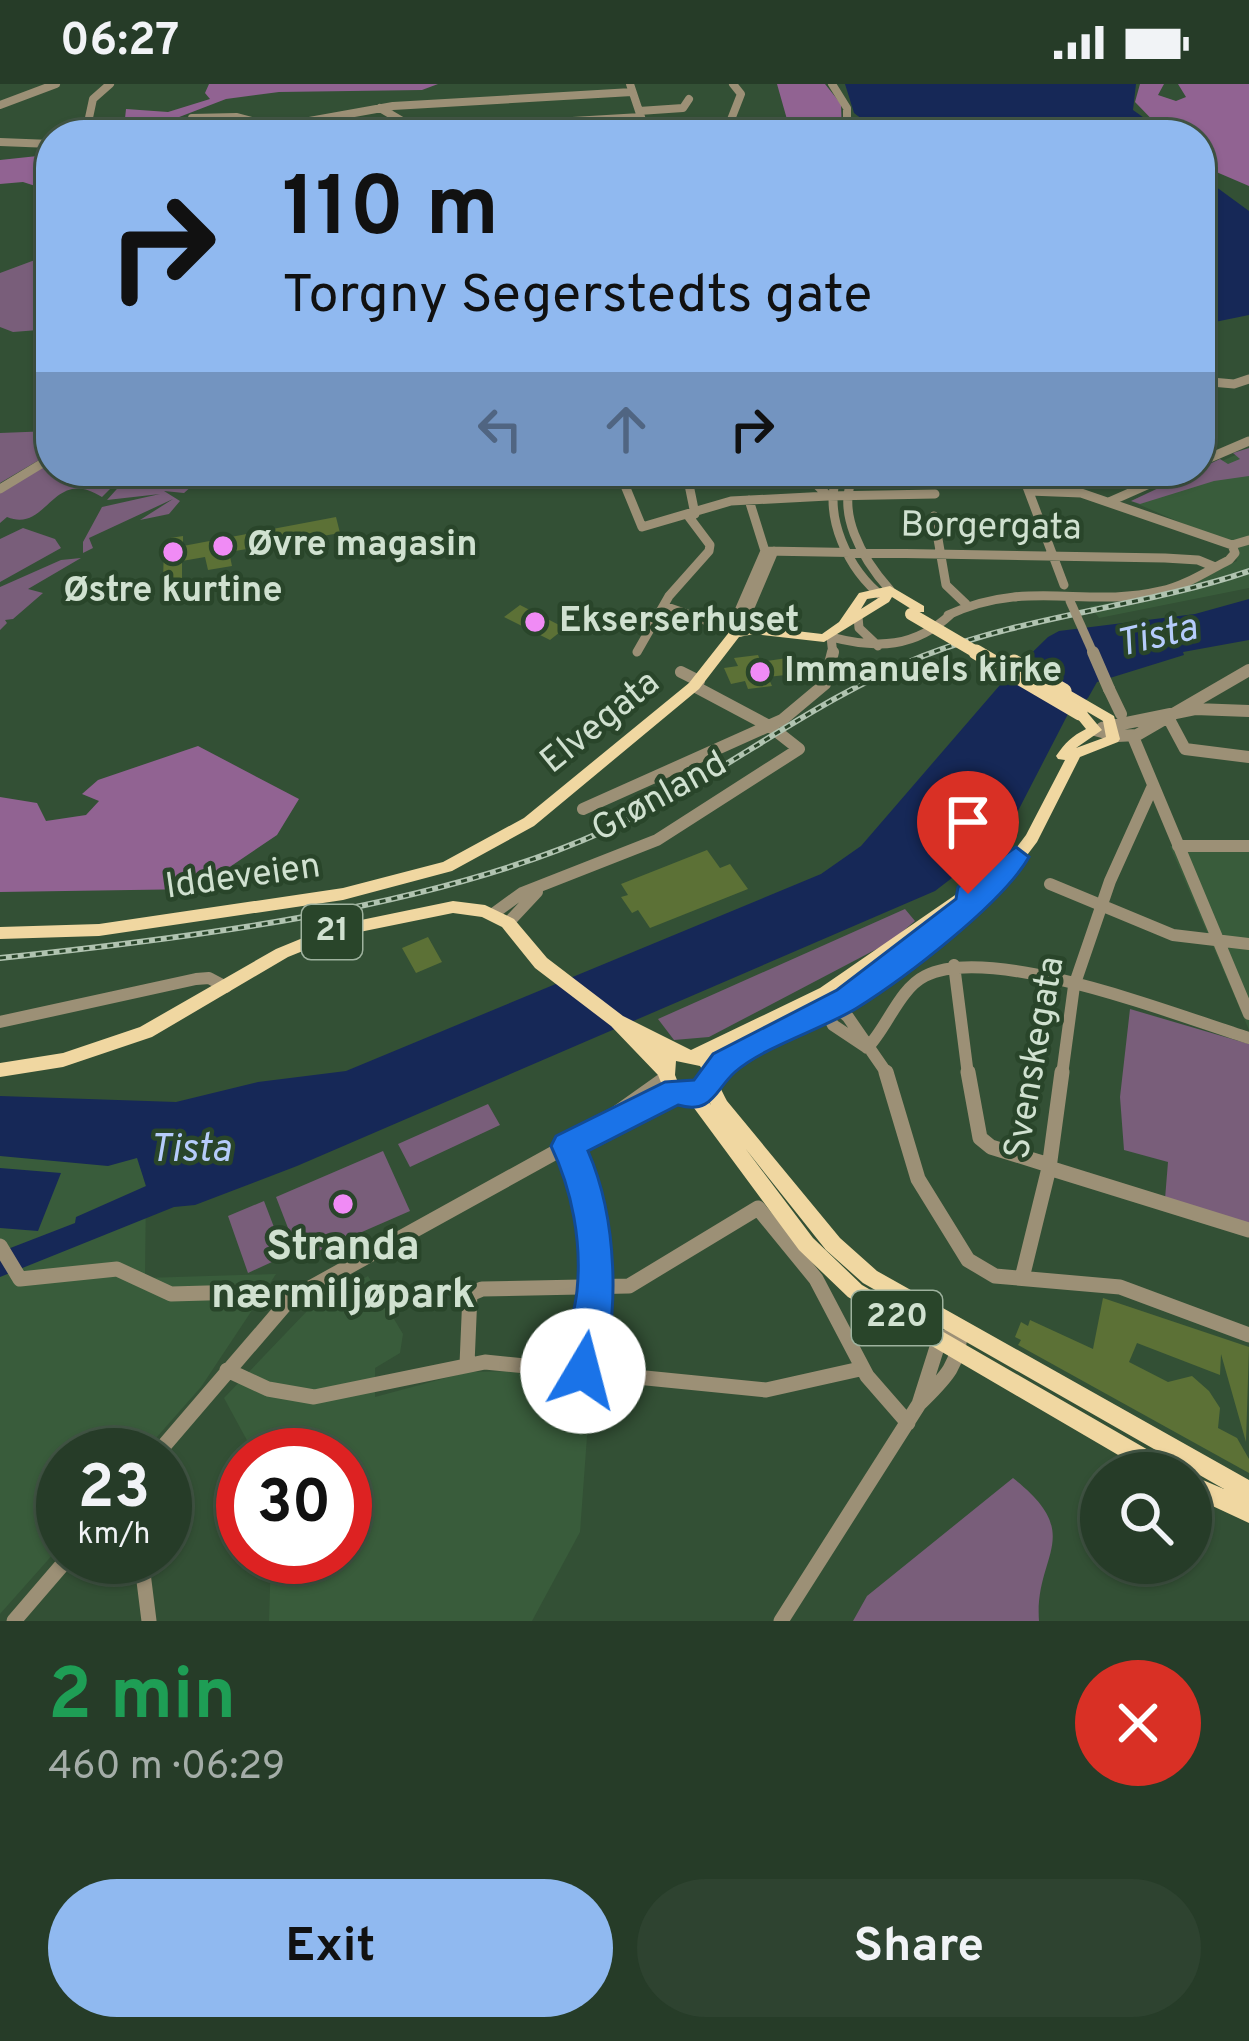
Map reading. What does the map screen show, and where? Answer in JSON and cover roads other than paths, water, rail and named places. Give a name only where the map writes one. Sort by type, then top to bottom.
[{"type":"main road","points":[[837,632],[851,608],[884,593]]},
{"type":"main road","points":[[740,632],[837,632],[884,593]]},
{"type":"main road","points":[[884,593],[1116,726],[1080,750],[1063,771]]},
{"type":"main road","name":"Elvegata","points":[[488,848],[529,822],[696,683],[730,638],[740,632]]},
{"type":"main road","points":[[635,1034],[673,1084],[700,1093],[724,1063],[826,1005],[979,896],[1040,825],[1067,750],[1095,730],[1084,709]]},
{"type":"main road","name":"Iddeveien","points":[[0,933],[99,929],[364,891],[419,877],[488,848]]},
{"type":"main road","name":"21","points":[[0,1070],[63,1060],[117,1044],[161,1025],[282,953],[353,925],[453,907],[501,918]]},
{"type":"main road","points":[[501,918],[548,969],[617,1021],[635,1034],[689,1056]]},
{"type":"main road","points":[[673,1084],[689,1056],[826,1005]]},
{"type":"main road","name":"220","points":[[689,1056],[708,1063],[722,1106],[842,1253],[870,1277],[1249,1492]]},
{"type":"main road","name":"220","points":[[673,1084],[700,1103],[833,1273],[877,1306],[1132,1452]]},
{"type":"main road","points":[[1212,1494],[1249,1512]]},
{"type":"street","points":[[0,105],[56,84]]},
{"type":"street","points":[[88,120],[89,108],[110,84]]},
{"type":"street","points":[[730,120],[741,94],[733,84]]},
{"type":"street","points":[[832,84],[845,102],[846,120]]},
{"type":"street","points":[[314,120],[379,108],[631,88],[642,120]]},
{"type":"street","points":[[556,120],[683,108],[689,99]]},
{"type":"street","points":[[379,108],[399,120]]},
{"type":"street","points":[[192,118],[249,120]]},
{"type":"street","points":[[0,142],[36,143]]},
{"type":"street","points":[[1215,382],[1234,384],[1249,379]]},
{"type":"street","points":[[1215,454],[1249,441]]},
{"type":"street","points":[[0,489],[36,467]]},
{"type":"street","points":[[625,486],[642,527],[692,516],[725,502],[935,494]]},
{"type":"street","points":[[637,652],[710,545],[692,516],[688,486]]},
{"type":"street","points":[[823,486],[836,496],[884,593]]},
{"type":"street","points":[[837,486],[854,568],[884,593]]},
{"type":"street","points":[[836,496],[843,486]]},
{"type":"street","points":[[1027,486],[1109,689],[1116,726]]},
{"type":"street","points":[[1110,502],[1146,486]]},
{"type":"street","points":[[1029,490],[1073,491],[1232,545],[1249,540]]},
{"type":"street","points":[[664,607],[740,632],[769,551],[749,500]]},
{"type":"street","points":[[934,516],[948,589],[966,604]]},
{"type":"street","points":[[584,809],[771,727],[823,687],[837,632],[879,647],[925,638],[966,604],[1016,593],[1153,593],[1234,556],[1232,545]]},
{"type":"street","name":"Borgergata","points":[[769,551],[1198,560],[1215,567]]},
{"type":"street","points":[[858,617],[859,628],[879,647]]},
{"type":"street","points":[[1176,717],[1221,680],[1249,670]]},
{"type":"street","points":[[681,672],[771,727]]},
{"type":"street","points":[[1095,730],[1249,711]]},
{"type":"street","points":[[1176,717],[1185,749],[1249,758]]},
{"type":"street","name":"Grønland","points":[[501,918],[543,887],[657,840],[799,749],[771,727]]},
{"type":"street","points":[[1134,739],[1249,1014]]},
{"type":"street","name":"Svenskegata","points":[[1022,1278],[1049,1166],[1073,986],[1100,908],[1152,788]]},
{"type":"street","points":[[1178,846],[1249,846]]},
{"type":"street","points":[[1050,884],[1100,908],[1221,946],[1249,944]]},
{"type":"street","points":[[867,1048],[889,1025],[915,982],[940,967],[954,965],[995,968],[1073,986],[1249,1038]]},
{"type":"street","points":[[954,965],[959,1026],[980,1138],[991,1147],[1249,1230]]},
{"type":"street","points":[[0,1022],[196,980],[209,978],[226,987]]},
{"type":"street","points":[[826,1005],[832,1025],[867,1048],[891,1080],[918,1179],[954,1243],[982,1270],[1120,1287],[1249,1336]]},
{"type":"street","points":[[178,1428],[290,1299],[673,1084]]},
{"type":"street","points":[[567,1146],[575,1159],[596,1241],[595,1290],[583,1371]]},
{"type":"street","points":[[461,1365],[470,1294],[482,1288],[629,1286],[758,1208],[824,1289],[860,1370],[880,1400],[908,1423]]},
{"type":"street","points":[[0,1246],[20,1279],[117,1270],[171,1294],[242,1292],[290,1299]]},
{"type":"street","points":[[781,1621],[919,1404],[939,1341],[960,1330],[960,1353],[951,1372],[919,1404]]},
{"type":"street","points":[[226,1370],[268,1389],[314,1397],[461,1365],[583,1371],[766,1390],[860,1370]]},
{"type":"street","points":[[14,1621],[46,1584]]},
{"type":"street","points":[[144,1584],[149,1621]]},
{"type":"water","points":[[845,84],[1136,84],[1133,110],[1147,120],[863,120],[854,113]]},
{"type":"water","points":[[1215,186],[1249,211],[1249,315],[1215,322]]},
{"type":"water","name":"Tista","points":[[1249,599],[1249,640],[1183,652],[1097,682],[1088,698],[1068,714],[1004,838],[935,891],[297,1166],[195,1205],[174,1207],[0,1277],[0,1252],[75,1223],[76,1217],[146,1186],[137,1158],[108,1166],[0,1156],[0,1096],[176,1102],[258,1082],[346,1071],[821,874],[861,846],[1006,678],[1059,631],[1195,614]]},
{"type":"water","points":[[0,1168],[61,1173],[38,1231],[0,1228]]},
{"type":"railway","points":[[0,958],[229,930],[463,881],[536,858],[645,811],[841,695],[923,656],[1003,630],[1249,571]]},
{"type":"place","name":"Øvre magasin","points":[[223,546]]},
{"type":"place","name":"Østre kurtine","points":[[173,552]]},
{"type":"place","name":"Ekserserhuset","points":[[535,622]]},
{"type":"place","name":"Immanuels kirke","points":[[760,672]]},
{"type":"place","name":"Stranda nærmiljøpark","points":[[343,1204]]}]
